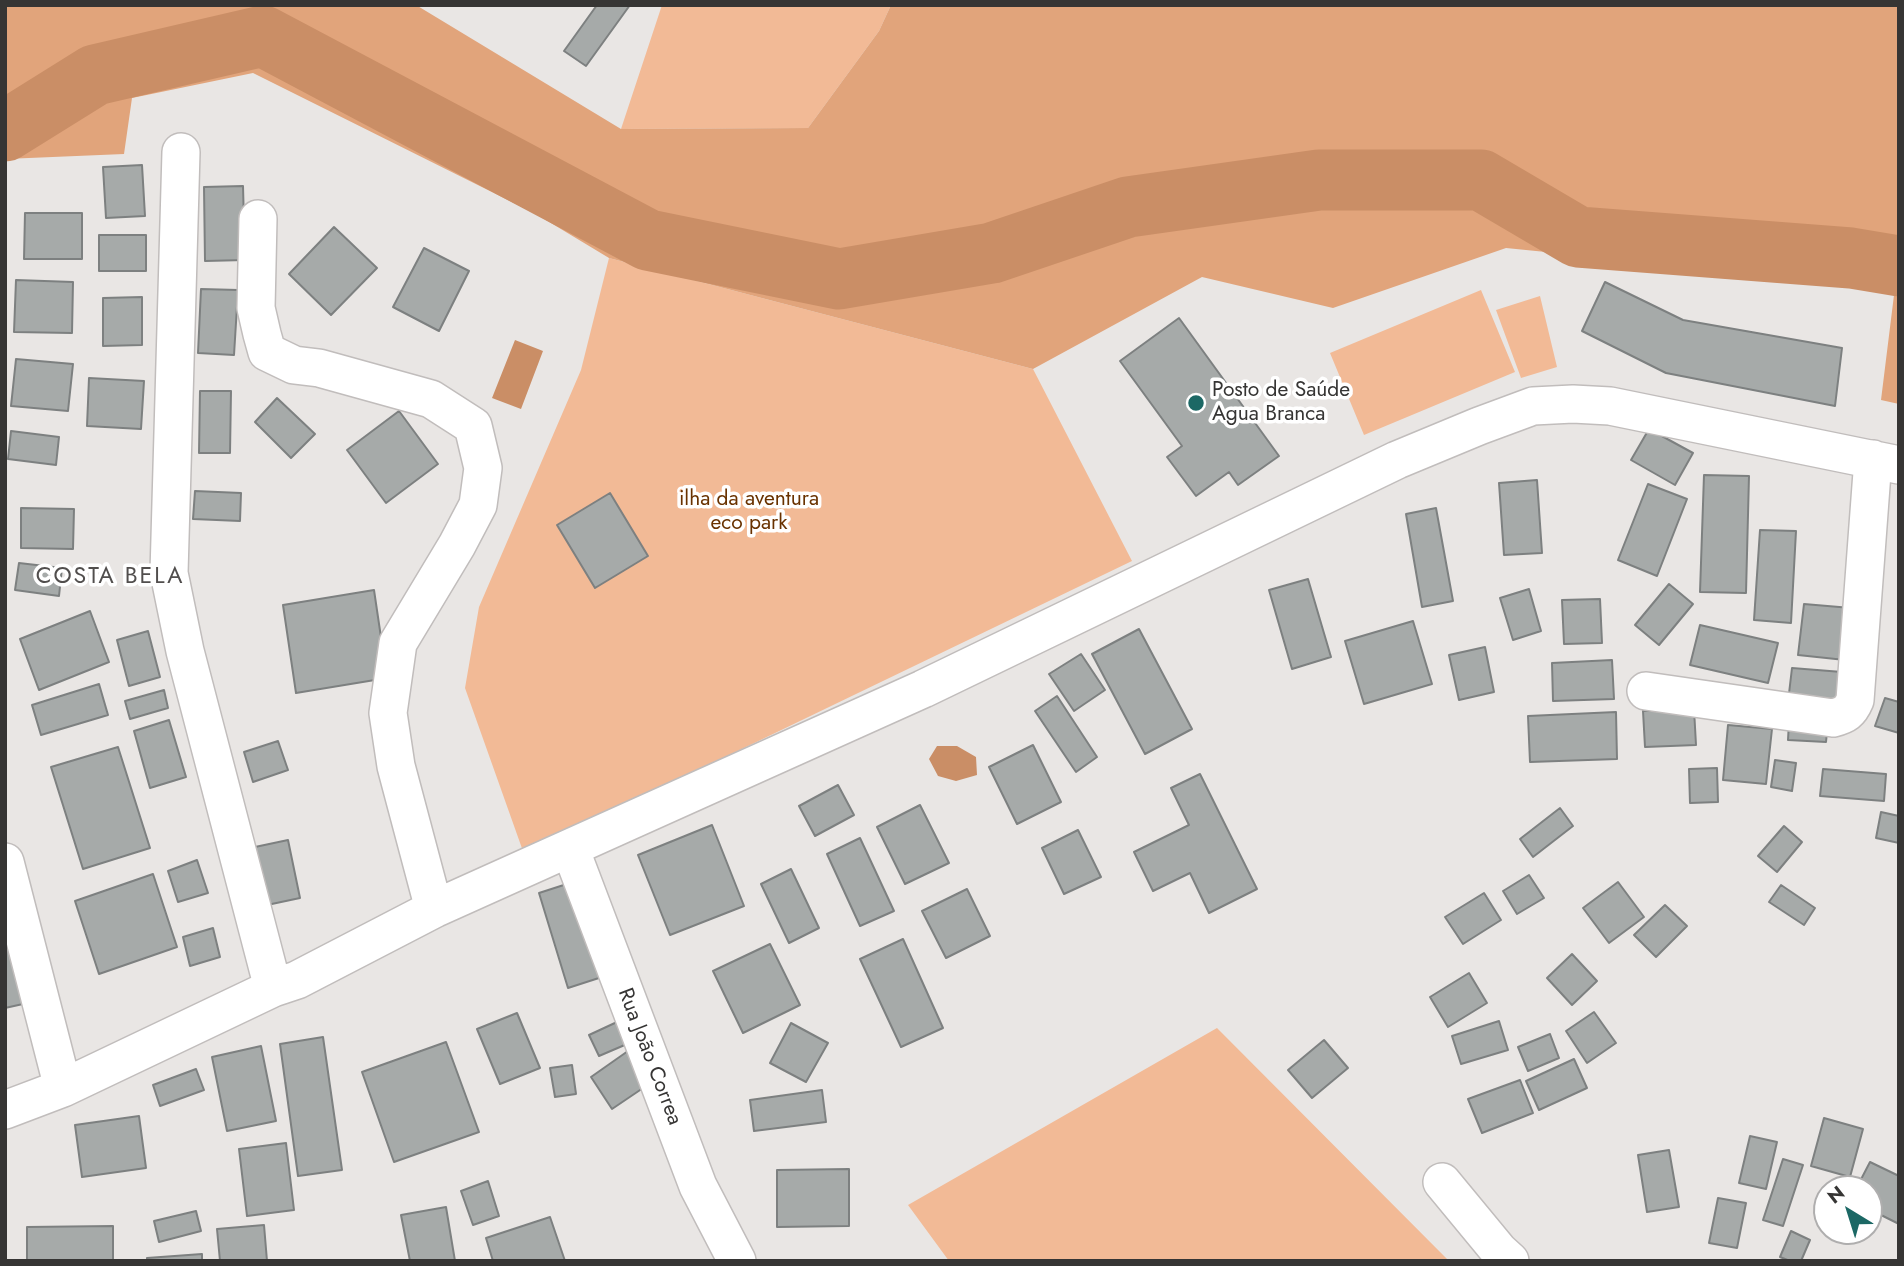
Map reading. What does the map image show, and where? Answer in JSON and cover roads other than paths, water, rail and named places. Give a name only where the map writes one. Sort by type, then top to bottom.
[{"type":"street","points":[[181,152],[169,573],[184,651],[273,988]]},
{"type":"street","points":[[258,219],[256,308],[267,352],[294,365],[319,368],[431,399],[473,426],[483,468],[478,505],[398,643],[388,713],[396,766],[434,909]]},
{"type":"street","points":[[5,1110],[63,1088],[273,988],[297,980],[434,909],[923,689],[1397,460],[1533,406],[1609,405],[1886,462],[1855,700],[1851,710],[1845,715],[1833,718],[1646,691]]},
{"type":"street","name":"Rua João Correa","points":[[570,848],[698,1186],[737,1261]]},
{"type":"street","points":[[5,862],[63,1088]]},
{"type":"street","points":[[1441,1182],[1510,1261]]},
{"type":"waterway","points":[[5,131],[95,75],[263,36],[648,240],[839,279],[992,253],[1128,207],[1319,180],[1481,180],[1578,237],[1851,258],[1899,266]]},
{"type":"place","name":"Posto de Saúde Agua Branca","points":[[1196,403]]},
{"type":"district","name":"COSTA BELA","points":[[110,577]]},
{"type":"park label","name":"ilha da aventura eco park","points":[[749,512]]}]
